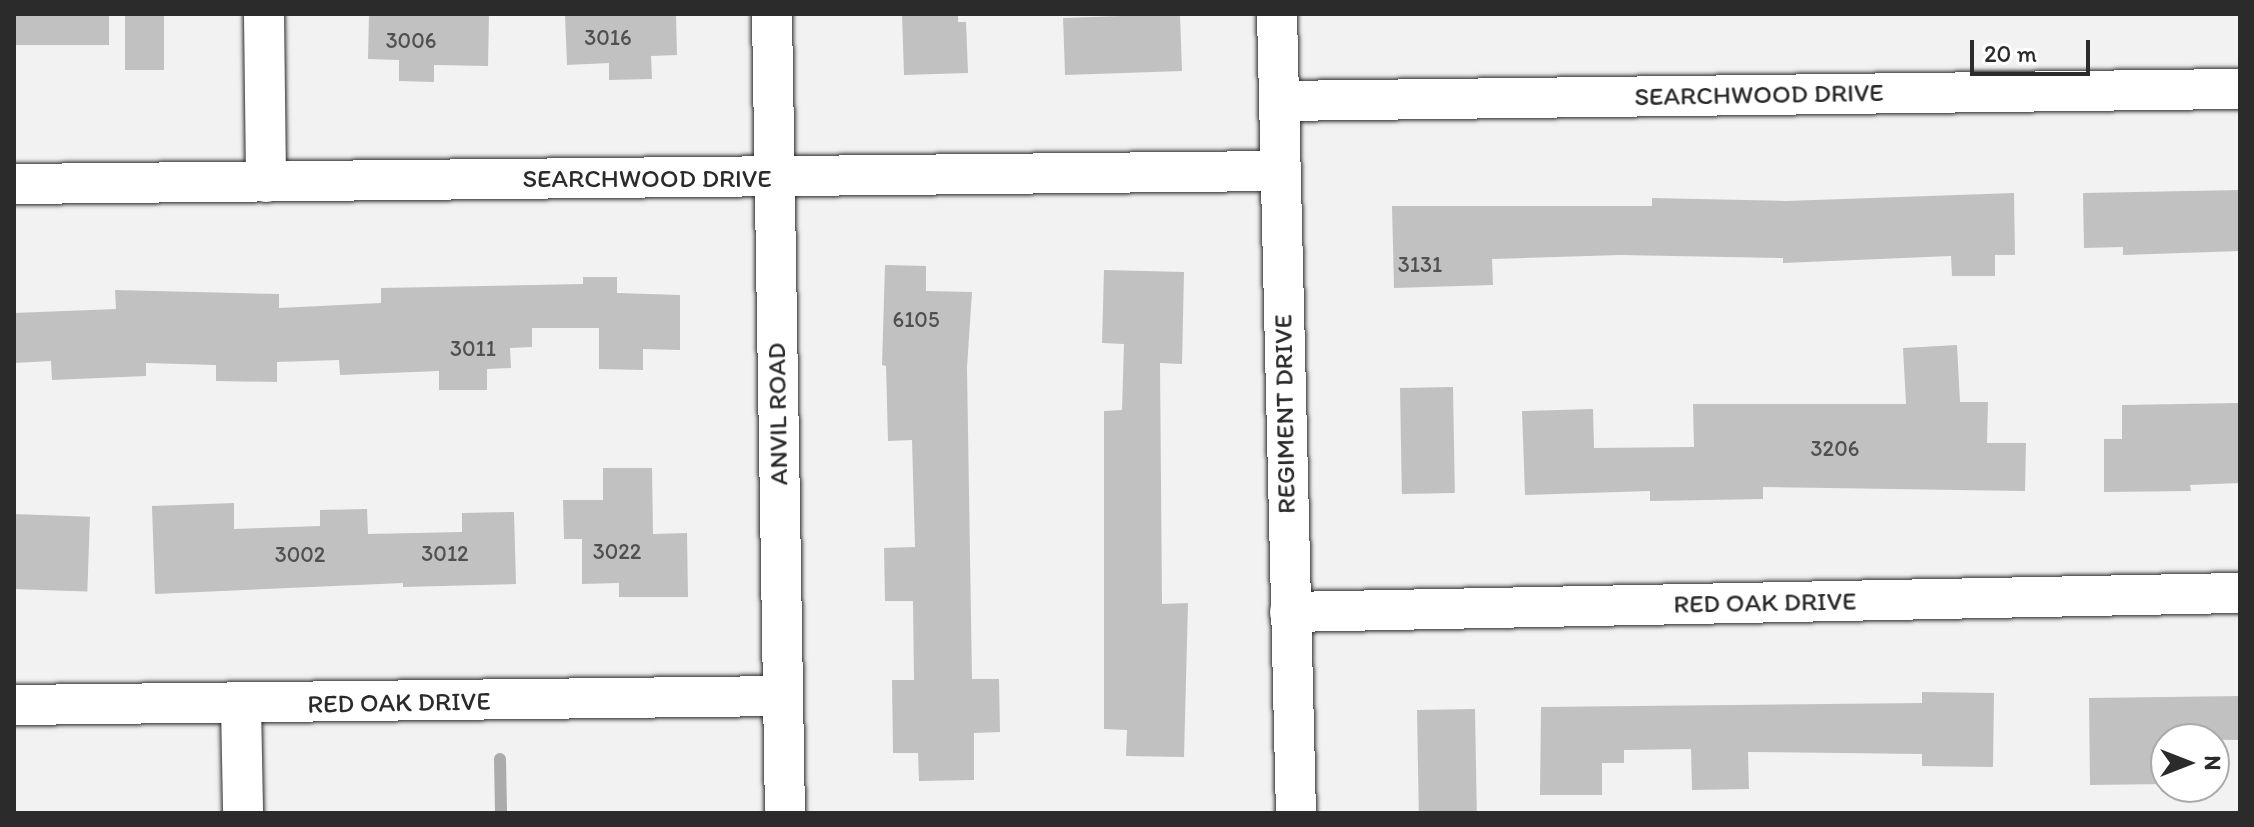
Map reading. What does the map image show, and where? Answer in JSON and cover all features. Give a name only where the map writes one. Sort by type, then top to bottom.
[{"type":"street","points":[[264,14],[266,182]]},
{"type":"street","name":"ANVIL ROAD","points":[[772,14],[785,813]]},
{"type":"street","name":"REGIMENT DRIVE","points":[[1277,14],[1296,813]]},
{"type":"street","name":"SEARCHWOOD DRIVE","points":[[1279,101],[2240,89]]},
{"type":"street","name":"SEARCHWOOD DRIVE","points":[[14,184],[1280,171]]},
{"type":"street","name":"RED OAK DRIVE","points":[[1290,612],[2240,593]]},
{"type":"street","name":"RED OAK DRIVE","points":[[14,705],[241,705],[783,696]]},
{"type":"street","points":[[241,705],[243,813]]},
{"type":"building","points":[[14,14],[109,14],[109,45],[14,45]]},
{"type":"building","points":[[125,14],[164,14],[164,70],[125,70]]},
{"type":"building","points":[[369,14],[489,14],[488,66],[434,65],[434,82],[399,81],[399,60],[368,59]]},
{"type":"building","points":[[565,14],[676,14],[677,55],[651,56],[652,79],[609,80],[609,63],[567,65]]},
{"type":"building","points":[[902,14],[958,14],[958,22],[966,22],[968,73],[904,75]]},
{"type":"building","points":[[1180,14],[1182,71],[1065,75],[1063,18]]},
{"type":"building","points":[[2240,190],[2240,251],[2123,255],[2123,247],[2084,248],[2083,193]]},
{"type":"building","points":[[2014,193],[2015,255],[1995,255],[1995,276],[1952,276],[1951,256],[1783,263],[1783,258],[1620,255],[1492,259],[1493,285],[1394,288],[1392,206],[1652,206],[1652,198],[1786,201]]},
{"type":"building","points":[[885,265],[926,266],[926,291],[972,292],[967,368],[972,679],[999,679],[1000,732],[974,733],[974,780],[919,781],[918,753],[893,753],[892,680],[914,680],[913,601],[885,601],[884,548],[915,547],[912,440],[888,441],[886,366],[882,365]]},
{"type":"building","points":[[1104,270],[1184,272],[1182,364],[1160,363],[1162,604],[1188,603],[1184,757],[1126,756],[1127,730],[1104,729],[1104,411],[1122,410],[1124,344],[1102,343]]},
{"type":"building","points":[[583,277],[617,277],[617,293],[680,295],[680,350],[643,349],[643,370],[599,369],[599,328],[532,328],[532,347],[510,348],[511,368],[487,369],[487,390],[439,390],[439,371],[340,375],[339,360],[277,362],[277,382],[216,381],[216,365],[146,363],[146,376],[52,380],[51,361],[14,363],[14,313],[116,309],[115,290],[279,294],[279,308],[381,303],[381,288],[583,284]]},
{"type":"building","points":[[1957,345],[1960,402],[1988,402],[1987,443],[2026,443],[2025,491],[1763,487],[1763,499],[1650,501],[1650,491],[1525,495],[1522,411],[1593,409],[1594,448],[1694,447],[1693,404],[1906,404],[1903,348]]},
{"type":"building","points":[[1453,387],[1455,493],[1402,494],[1400,388]]},
{"type":"building","points":[[2240,403],[2240,483],[2190,485],[2191,491],[2104,492],[2104,439],[2122,439],[2122,405]]},
{"type":"building","points":[[603,468],[652,468],[653,534],[687,533],[688,597],[619,597],[619,583],[582,584],[582,539],[564,539],[563,500],[603,500]]},
{"type":"building","points":[[234,503],[234,529],[320,526],[320,510],[367,509],[368,534],[462,532],[462,513],[514,512],[516,584],[403,587],[403,583],[155,594],[152,506]]},
{"type":"building","points":[[14,514],[90,517],[87,592],[14,589]]},
{"type":"building","points":[[1922,692],[1994,693],[1993,767],[1922,766],[1922,754],[1748,752],[1749,789],[1692,790],[1691,749],[1624,750],[1624,763],[1602,763],[1602,795],[1540,795],[1541,707],[1922,703]]},
{"type":"building","points":[[2240,696],[2240,740],[2230,740],[2230,723],[2150,723],[2150,784],[2090,785],[2089,698]]},
{"type":"building","points":[[1475,709],[1477,813],[1419,813],[1417,710]]},
{"type":"waterway","points":[[500,759],[501,813]]}]
